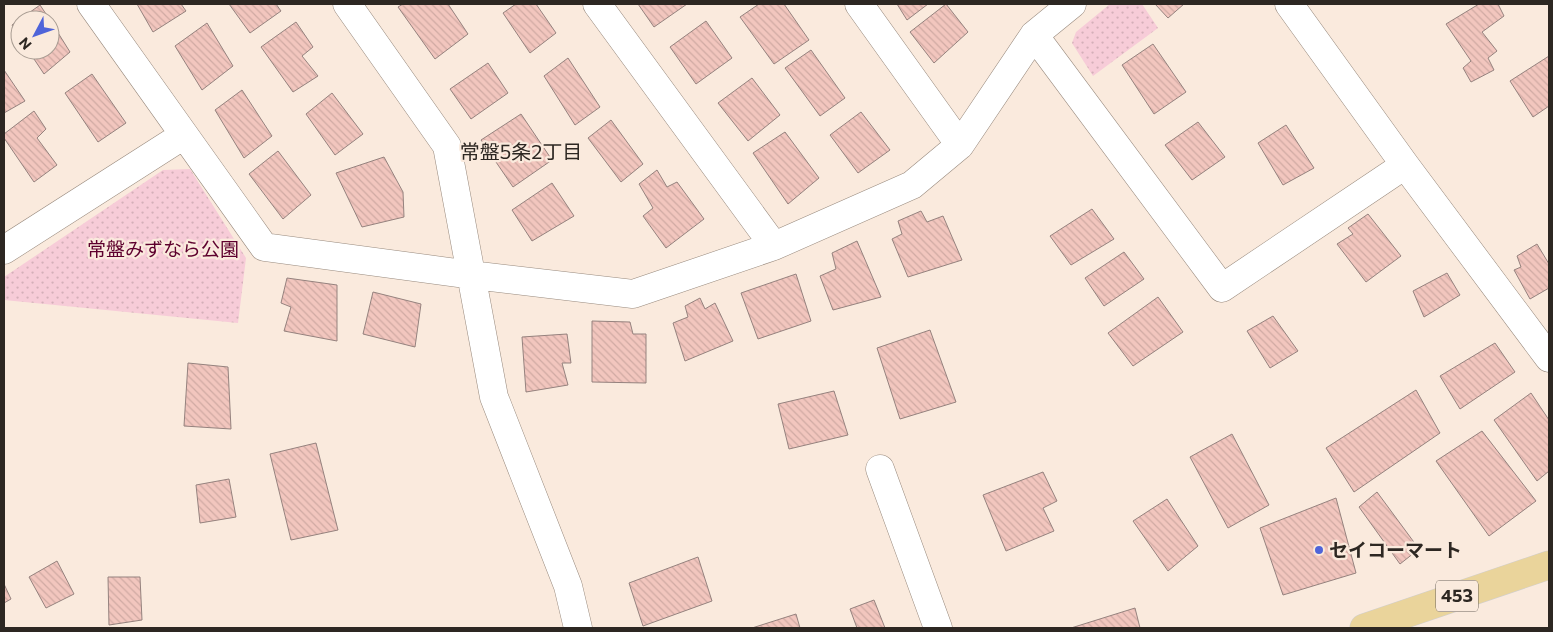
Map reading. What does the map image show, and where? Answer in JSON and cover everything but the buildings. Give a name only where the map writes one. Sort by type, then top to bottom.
[{"type":"highway","name":"453","points":[[1364,628],[1549,565]]},
{"type":"street","points":[[91,4],[264,247],[632,294],[774,246],[912,185],[960,145],[1034,35],[1072,4]]},
{"type":"street","points":[[347,4],[447,146],[494,397],[568,586],[578,628]]},
{"type":"street","points":[[598,4],[774,246]]},
{"type":"street","points":[[859,4],[960,145]]},
{"type":"street","points":[[1289,4],[1405,165],[1549,358]]},
{"type":"street","points":[[1034,35],[1222,288],[1405,165]]},
{"type":"street","points":[[4,250],[184,135]]},
{"type":"street","points":[[880,469],[938,628]]},
{"type":"green space","points":[[1110,4],[1142,4],[1158,28],[1093,76],[1072,43],[1076,32]]},
{"type":"green space","name":"常盤みずなら公園","points":[[190,169],[246,258],[238,323],[4,300],[4,277],[163,170]]},
{"type":"place","name":"セイコーマート","points":[[1319,550]]},
{"type":"district","name":"常盤5条2丁目","points":[[521,152]]}]
